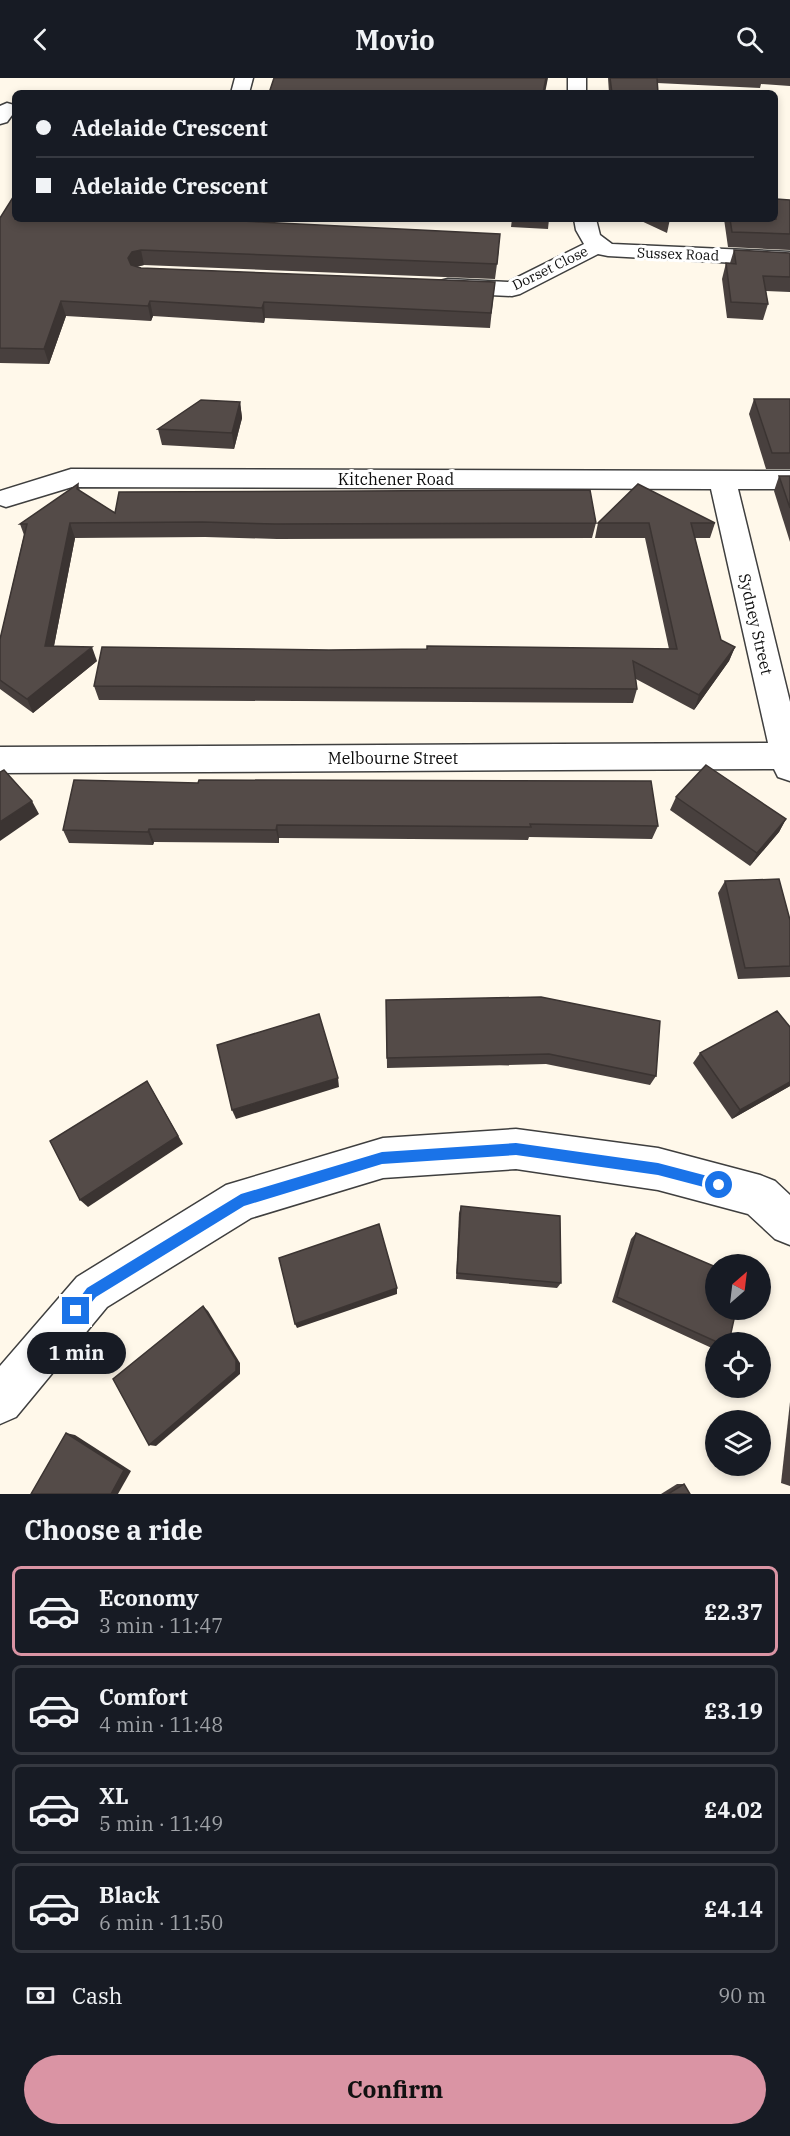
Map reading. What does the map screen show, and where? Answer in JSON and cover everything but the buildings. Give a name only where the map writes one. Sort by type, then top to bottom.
[{"type":"street","points":[[586,222],[588,237],[597,246]]},
{"type":"street","name":"Sussex Road","points":[[597,246],[620,252],[790,259]]},
{"type":"street","name":"Dorset Close","points":[[429,285],[512,289],[597,246]]},
{"type":"street","name":"Kitchener Road","points":[[2,500],[71,478],[790,480]]},
{"type":"street","name":"Sydney Street","points":[[722,479],[788,762]]},
{"type":"street","name":"Melbourne Street","points":[[0,760],[788,762]]},
{"type":"street","points":[[0,1401],[92,1292],[241,1200],[382,1158],[516,1149],[658,1169],[760,1196],[790,1224]]},
{"type":"route","points":[[76,1311],[92,1292],[241,1200],[382,1158],[516,1149],[658,1169],[719,1185]]}]
